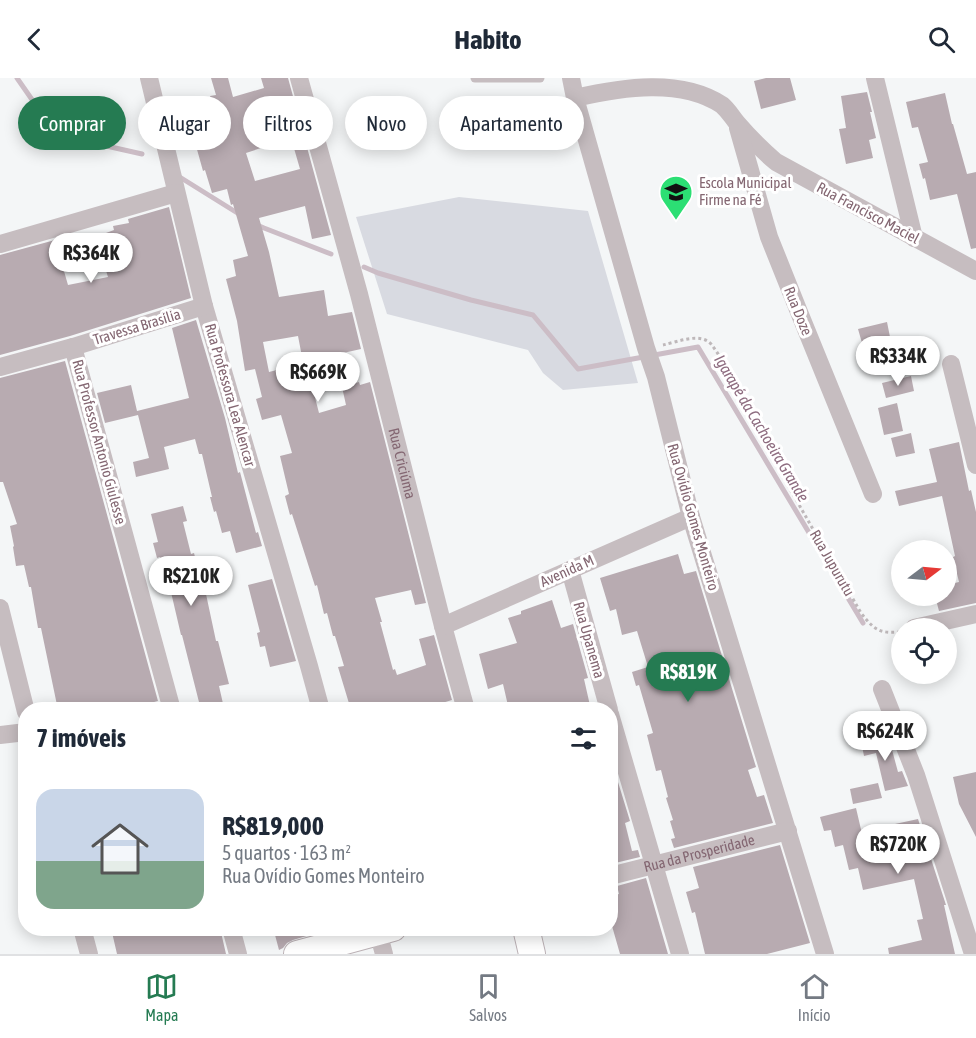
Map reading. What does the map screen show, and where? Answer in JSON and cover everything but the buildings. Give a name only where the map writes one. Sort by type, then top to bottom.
[{"type":"street","name":"Rua Professora Lea Alencar","points":[[149,78],[204,306],[319,702]]},
{"type":"street","name":"Rua Criciúma","points":[[299,78],[359,294],[464,702]]},
{"type":"street","name":"Rua Ovídio Gomes Monteiro","points":[[571,78],[575,96]]},
{"type":"street","points":[[875,78],[914,238]]},
{"type":"street","name":"Rua Francisco Maciel","points":[[583,96],[634,84],[669,82],[693,86],[712,96],[758,147],[776,162],[976,272]]},
{"type":"street","name":"Rua Doze","points":[[737,123],[769,237],[873,494]]},
{"type":"street","name":"Rua Ovídio Gomes Monteiro","points":[[584,130],[656,377],[691,517],[825,954]]},
{"type":"street","points":[[0,244],[176,193]]},
{"type":"street","name":"Travessa Brasília","points":[[0,367],[204,306]]},
{"type":"street","name":"Rua Professor Antonio Giulesse","points":[[73,347],[170,702]]},
{"type":"street","points":[[951,364],[976,465]]},
{"type":"street","name":"Avenida M","points":[[443,626],[691,517]]},
{"type":"street","name":"Rua Upanema","points":[[570,570],[607,702]]},
{"type":"street","points":[[0,608],[24,702]]},
{"type":"street","points":[[957,619],[976,614]]},
{"type":"street","points":[[882,689],[916,775],[973,954]]},
{"type":"street","points":[[0,735],[18,733]]},
{"type":"street","points":[[618,741],[680,954]]},
{"type":"street","name":"Rua da Prosperidade","points":[[618,874],[788,831]]},
{"type":"street","points":[[84,936],[89,954]]},
{"type":"street","points":[[233,936],[238,954]]},
{"type":"street","points":[[297,954],[383,936]]},
{"type":"street","points":[[528,936],[532,954]]},
{"type":"lane","points":[[475,78],[540,78]]},
{"type":"path","name":"Rua Jupurutu","points":[[647,350],[695,338],[705,339],[712,344],[790,489],[861,613],[878,631],[891,633]]},
{"type":"shaded area","points":[[459,197],[588,211],[638,383],[563,390],[543,373],[528,350],[387,314],[356,217]]},
{"type":"waterway","name":"Igarapé da Cachoeira Grande","points":[[17,78],[49,124],[68,140],[142,154]]},
{"type":"waterway","name":"Igarapé da Cachoeira Grande","points":[[178,176],[239,214]]},
{"type":"waterway","name":"Igarapé da Cachoeira Grande","points":[[257,225],[331,254]]},
{"type":"waterway","name":"Igarapé da Cachoeira Grande","points":[[364,267],[471,300],[533,315],[578,369],[698,347],[863,623]]},
{"type":"place","name":"Escola Municipal Firme na Fé","points":[[676,221]]}]
